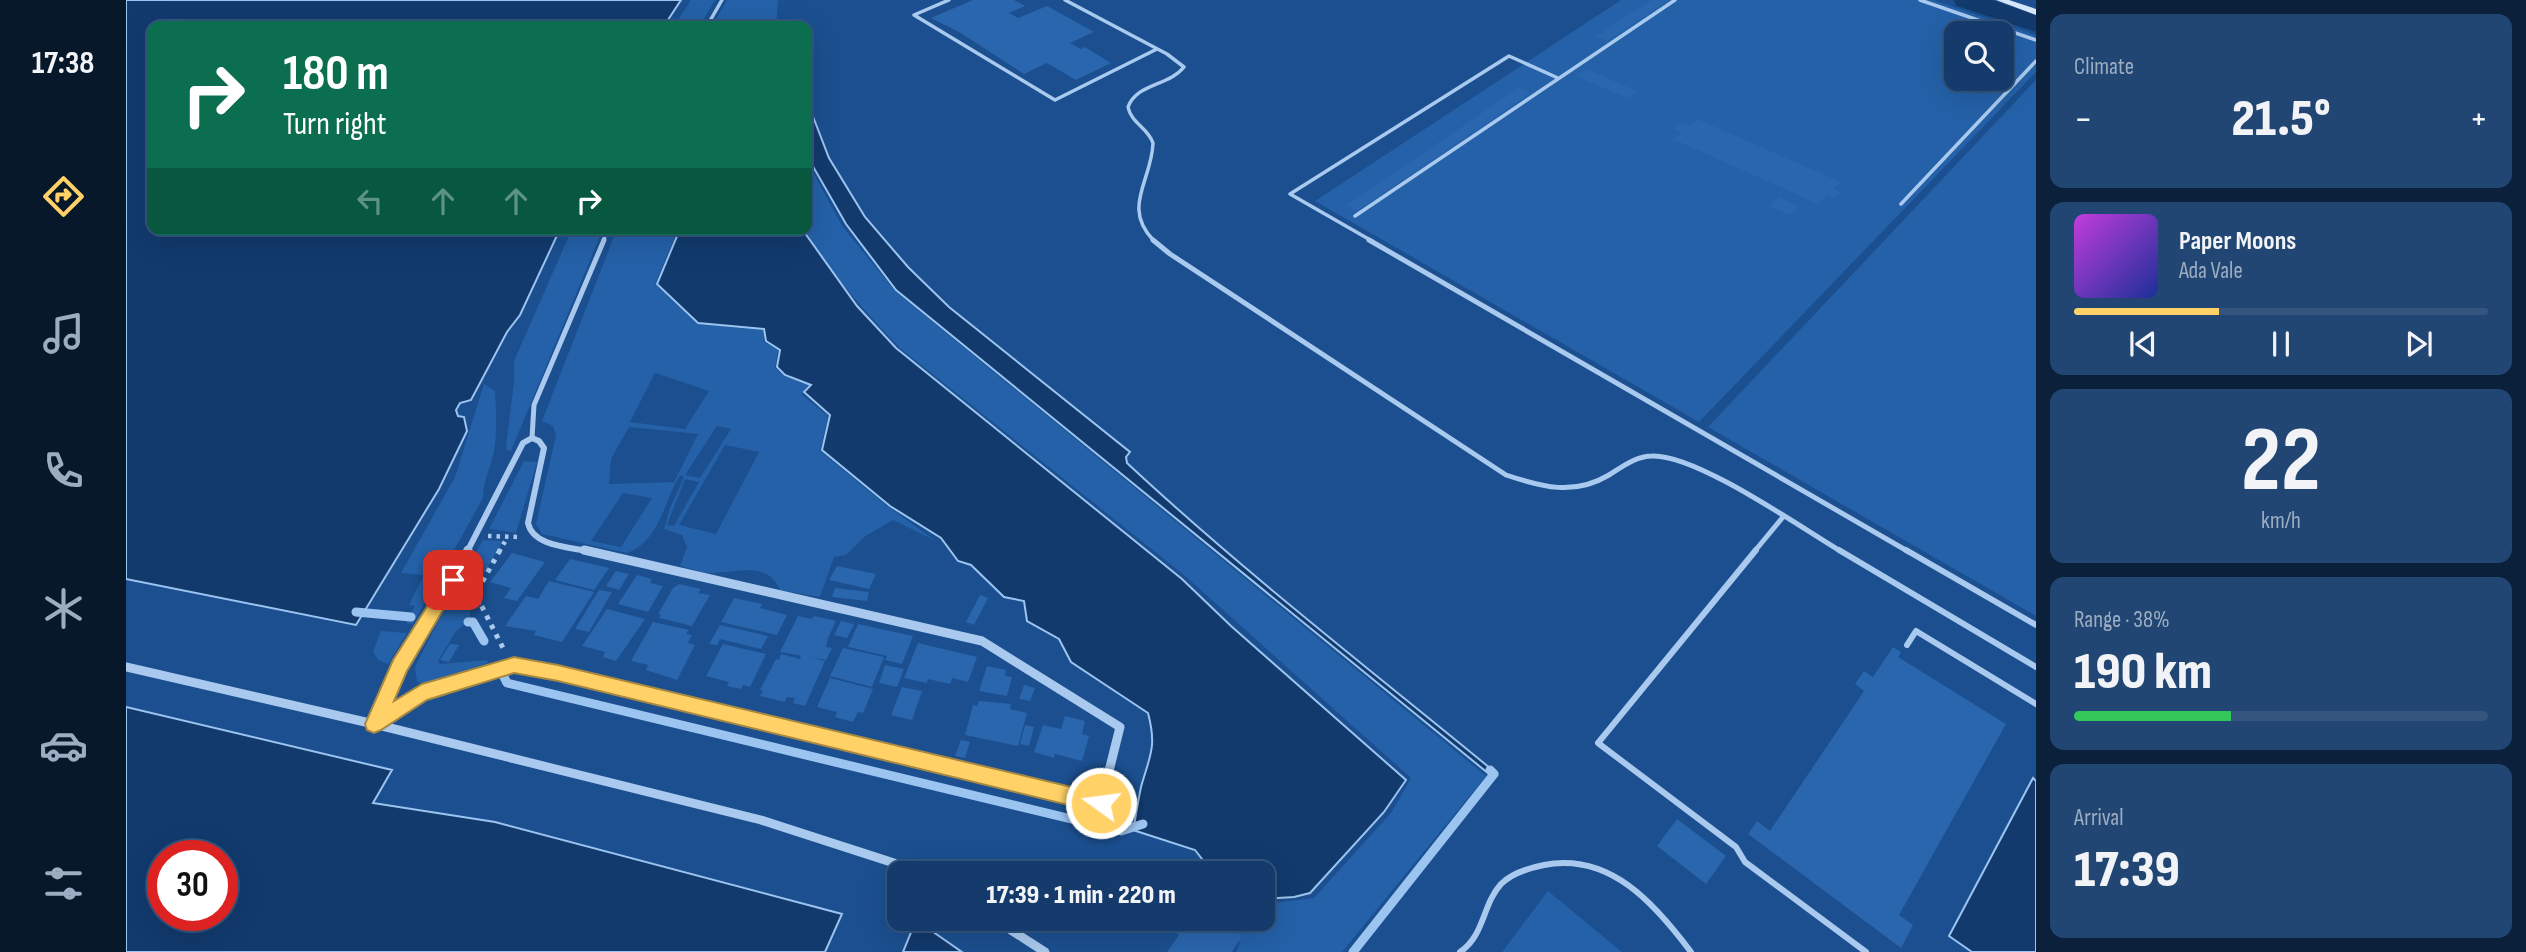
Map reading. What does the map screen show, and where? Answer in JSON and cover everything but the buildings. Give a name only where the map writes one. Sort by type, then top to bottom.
[{"type":"street","points":[[2000,0],[2036,12]]},
{"type":"street","points":[[531,438],[539,440],[544,448],[528,523],[530,532],[540,540],[982,641],[1121,727],[1101,803],[558,673],[514,665],[422,693],[374,724],[400,666],[441,602],[523,443],[531,438]]},
{"type":"street","points":[[126,667],[374,724],[761,820],[888,861]]},
{"type":"street","points":[[1013,931],[1045,952]]},
{"type":"lane","points":[[710,21],[722,0]]},
{"type":"lane","points":[[948,0],[914,15],[1055,100],[1157,49]]},
{"type":"lane","points":[[1065,0],[1157,49],[1180,63],[1183,70],[1136,95],[1129,102],[1127,109],[1131,118],[1149,132],[1152,139],[1153,149],[1138,208],[1144,233],[1155,244],[1506,475],[1535,485],[1572,489],[1595,484],[1640,457],[1668,456],[1702,469],[2036,667]]},
{"type":"lane","points":[[1355,216],[1675,0]]},
{"type":"lane","points":[[1920,0],[2036,40]]},
{"type":"lane","points":[[1558,78],[1508,56],[1290,194],[2036,625]]},
{"type":"lane","points":[[1901,204],[2036,61]]},
{"type":"lane","points":[[531,438],[534,405],[605,235]]},
{"type":"lane","points":[[1783,517],[1598,743],[1736,847],[1745,862],[1866,952]]},
{"type":"lane","points":[[1907,645],[1916,631],[2036,704]]},
{"type":"lane","points":[[1460,952],[1468,948],[1480,929],[1498,888],[1518,872],[1541,865],[1566,862],[1595,867],[1622,878],[1643,894],[1670,923],[1691,952]]},
{"type":"path","points":[[492,536],[508,538],[479,588],[477,597],[503,650],[514,665]]},
{"type":"path","points":[[455,604],[470,606],[481,602]]},
{"type":"shaded area","points":[[126,0],[681,0],[667,21],[147,21],[147,235],[557,235],[520,315],[507,332],[471,400],[460,403],[456,410],[458,416],[464,417],[467,431],[439,489],[356,625],[126,579]]},
{"type":"shaded area","points":[[691,0],[715,0],[703,21],[677,21]]},
{"type":"shaded area","points":[[727,0],[778,0],[776,21],[715,21]]},
{"type":"shaded area","points":[[1621,0],[1933,0],[1995,21],[1944,21],[1944,91],[2014,91],[2014,28],[2036,35],[2036,72],[1699,422],[1315,201]]},
{"type":"shaded area","points":[[2036,80],[2036,616],[1708,427]]},
{"type":"shaded area","points":[[812,114],[829,158],[865,217],[908,267],[949,307],[1130,452],[1126,457],[1127,463],[1172,504],[1263,583],[1496,773],[1494,778],[896,290],[846,224],[812,165]]},
{"type":"shaded area","points":[[812,170],[842,226],[895,291],[1486,776],[1342,952],[1236,952],[1240,942],[1229,931],[1275,931],[1275,903],[1314,898],[1391,813],[1411,778],[1184,575],[900,348],[849,291],[808,235],[812,235]]},
{"type":"shaded area","points":[[569,235],[601,235],[511,451],[507,450],[506,446],[514,361]]},
{"type":"shaded area","points":[[615,235],[675,235],[655,284],[697,324],[763,330],[764,342],[778,349],[775,368],[785,376],[809,385],[801,394],[828,416],[820,451],[887,506],[936,541],[893,520],[864,537],[846,555],[834,557],[820,597],[780,590],[774,580],[759,571],[698,571],[680,566],[687,547],[682,535],[664,529],[684,477],[680,475],[654,530],[638,547],[627,553],[542,534],[536,524],[556,435],[553,426],[542,421]],"holes":[[[655,373],[709,391],[685,429],[630,422]],[[717,426],[731,429],[700,478],[685,475]],[[629,427],[698,434],[674,482],[609,484],[611,459]],[[725,445],[759,452],[716,534],[679,525]],[[685,479],[699,482],[674,526],[667,525]],[[623,493],[652,498],[621,547],[591,541]]]},
{"type":"shaded area","points":[[677,235],[806,235],[857,306],[896,348],[1182,579],[1231,626],[1406,780],[1384,812],[1310,893],[1294,897],[1275,898],[1275,861],[1204,861],[1195,850],[1133,830],[1151,751],[1152,734],[1148,713],[1071,662],[1059,639],[1027,621],[1024,601],[1004,597],[971,565],[958,561],[941,538],[890,506],[822,450],[830,415],[804,392],[811,385],[785,375],[777,367],[780,350],[766,341],[764,329],[698,323],[657,284]]},
{"type":"shaded area","points":[[484,384],[495,391],[496,426],[494,452],[483,498],[413,624],[406,623],[415,606],[409,605],[424,575],[401,573],[455,477]]},
{"type":"shaded area","points":[[524,461],[537,462],[516,533],[489,529]]},
{"type":"shaded area","points":[[483,540],[503,541],[468,600],[450,598]]},
{"type":"shaded area","points":[[445,608],[470,609],[470,620],[456,631],[438,661],[440,664],[487,660],[488,663],[423,683],[417,682],[415,667]]},
{"type":"shaded area","points":[[381,631],[407,633],[388,664],[378,660],[373,652]]},
{"type":"shaded area","points":[[126,707],[392,770],[373,803],[495,822],[842,914],[825,952],[126,952]]},
{"type":"shaded area","points":[[2033,778],[2036,781],[2036,952],[1972,952],[1949,936]]},
{"type":"shaded area","points":[[1548,891],[1622,952],[1502,952]]},
{"type":"shaded area","points":[[912,931],[932,931],[962,952],[903,952]]},
{"type":"waterway","points":[[1966,0],[2036,24]]},
{"type":"waterway","points":[[1986,7],[1988,3]]},
{"type":"waterway","points":[[356,612],[411,617]]},
{"type":"waterway","points":[[468,622],[473,622],[484,641]]},
{"type":"waterway","points":[[504,677],[507,683],[1121,831],[1143,824]]},
{"type":"waterway","points":[[1353,952],[1494,774],[1490,770]]},
{"type":"route","points":[[453,580],[400,666],[374,724],[422,693],[514,665],[558,673],[1101,803]]}]
